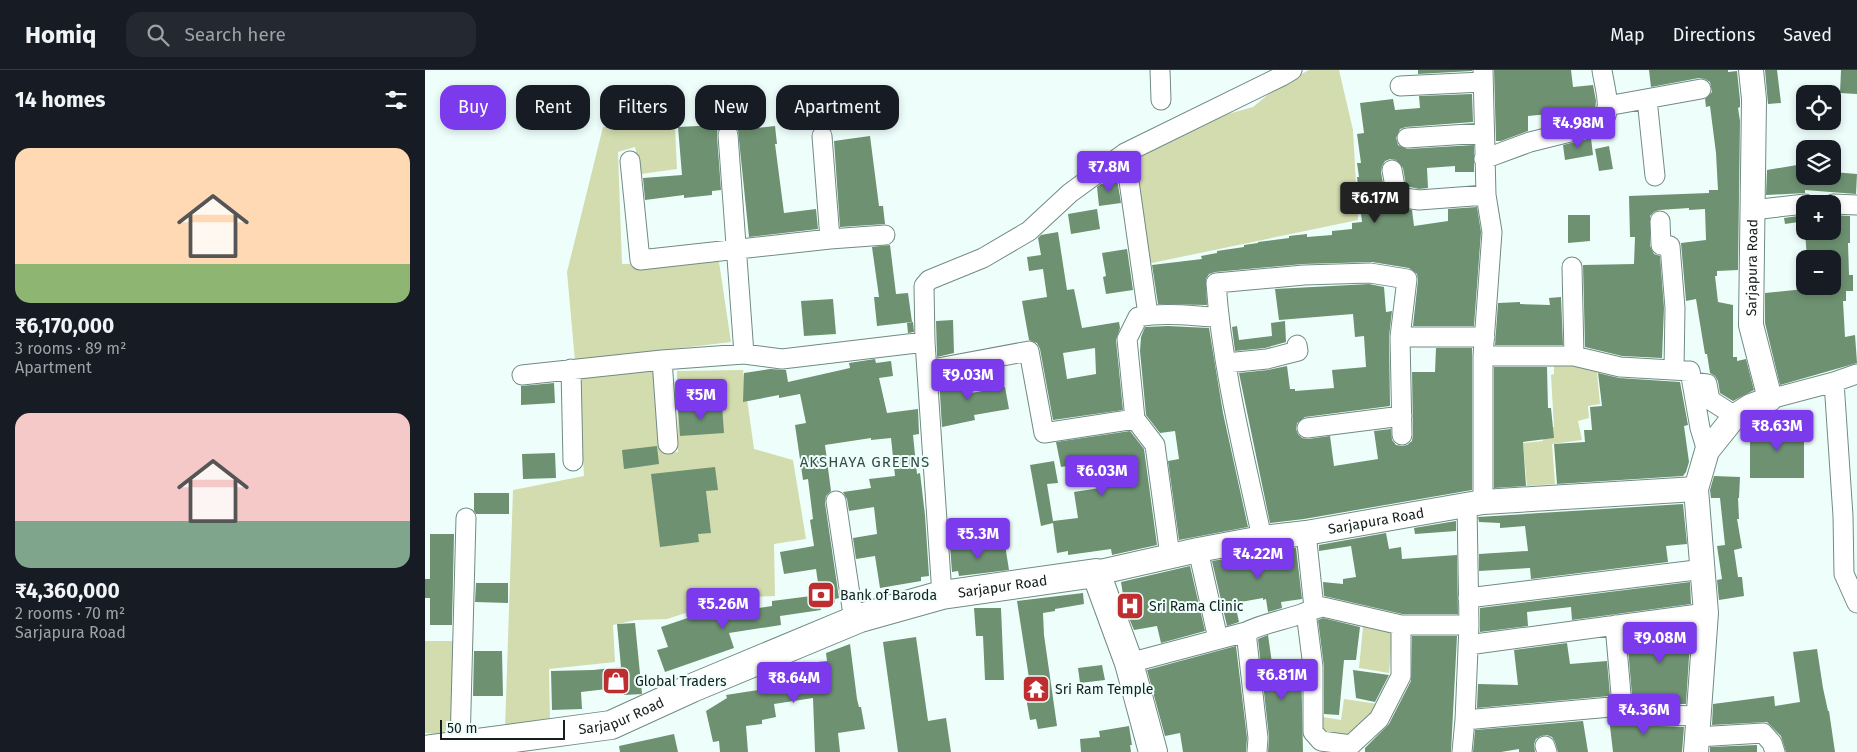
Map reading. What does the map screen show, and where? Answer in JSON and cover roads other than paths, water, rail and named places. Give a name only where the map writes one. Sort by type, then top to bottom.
[{"type":"main road","name":"Sarjapur Road","points":[[425,750],[611,725],[692,688],[853,621],[942,595],[1096,573]]},
{"type":"main road","points":[[1096,573],[1129,663],[1153,752]]},
{"type":"street","points":[[1160,70],[1161,100]]},
{"type":"street","points":[[942,595],[925,342],[924,286],[929,280],[983,258],[1029,231],[1069,193],[1125,153],[1292,70]]},
{"type":"street","points":[[1484,159],[1531,142],[1598,126],[1606,118],[1607,106],[1602,70]]},
{"type":"street","name":"Sarjapura Road","points":[[1751,70],[1754,99],[1751,325],[1771,399]]},
{"type":"street","points":[[1400,86],[1483,76],[1486,194],[1492,232],[1468,598],[1469,645],[1462,752]]},
{"type":"street","points":[[1607,106],[1701,89]]},
{"type":"street","points":[[1647,98],[1655,176]]},
{"type":"street","points":[[1407,138],[1484,133]]},
{"type":"street","points":[[728,135],[744,354]]},
{"type":"street","points":[[822,136],[830,239]]},
{"type":"street","points":[[1125,153],[1148,314]]},
{"type":"street","points":[[630,161],[640,260],[830,239],[885,235]]},
{"type":"street","points":[[1392,170],[1396,192],[1411,200],[1486,194]]},
{"type":"street","points":[[1841,204],[1857,205]]},
{"type":"street","points":[[1752,210],[1796,205]]},
{"type":"street","points":[[1660,221],[1661,246],[1670,246],[1671,255],[1675,308],[1674,369]]},
{"type":"street","points":[[1571,267],[1574,356]]},
{"type":"street","points":[[1262,538],[1226,363],[1218,318],[1216,283],[1303,275],[1370,273],[1407,279],[1400,338],[1402,435]]},
{"type":"street","points":[[1170,556],[1155,445],[1135,419],[1127,339],[1137,316],[1148,314],[1218,318]]},
{"type":"street","points":[[1400,338],[1574,356],[1620,367],[1690,371],[1700,428],[1707,451]]},
{"type":"street","points":[[522,375],[663,360],[744,354],[782,359],[925,342]]},
{"type":"street","points":[[1226,363],[1267,359],[1298,351],[1297,345]]},
{"type":"street","points":[[927,370],[1029,351],[1044,433],[1135,419]]},
{"type":"street","points":[[663,360],[668,444]]},
{"type":"street","points":[[571,369],[573,461]]},
{"type":"street","points":[[1697,735],[1706,612],[1696,489],[1707,451],[1735,416],[1751,406],[1856,376]]},
{"type":"street","points":[[1692,382],[1707,384],[1710,400],[1735,416]]},
{"type":"street","points":[[1834,382],[1843,516],[1844,574],[1857,603]]},
{"type":"street","points":[[1307,428],[1401,416]]},
{"type":"street","name":"Sarjapura Road","points":[[1096,573],[1262,538],[1475,504],[1696,489]]},
{"type":"street","points":[[836,501],[853,621]]},
{"type":"street","points":[[459,746],[466,518]]},
{"type":"street","points":[[1306,532],[1313,667],[1313,732],[1321,741],[1337,748],[1351,745],[1379,719],[1401,676],[1401,625]]},
{"type":"street","points":[[1198,550],[1217,639]]},
{"type":"street","points":[[1468,598],[1703,569]]},
{"type":"street","points":[[1129,663],[1246,632],[1258,626],[1323,607],[1401,625],[1469,625]]},
{"type":"street","points":[[1469,645],[1706,612]]},
{"type":"street","points":[[1615,625],[1622,706]]},
{"type":"street","points":[[1246,632],[1258,738],[1257,752]]},
{"type":"street","points":[[1465,720],[1622,706],[1659,709],[1660,716],[1697,735],[1763,733],[1772,743],[1775,752]]},
{"type":"place","name":"Bank of Baroda","points":[[821,595]]},
{"type":"place","name":"Sri Rama Clinic","points":[[1130,606]]},
{"type":"place","name":"Global Traders","points":[[616,681]]},
{"type":"place","name":"Sri Ram Temple","points":[[1036,689]]},
{"type":"district","name":"AKSHAYA GREENS","points":[[865,462]]}]
